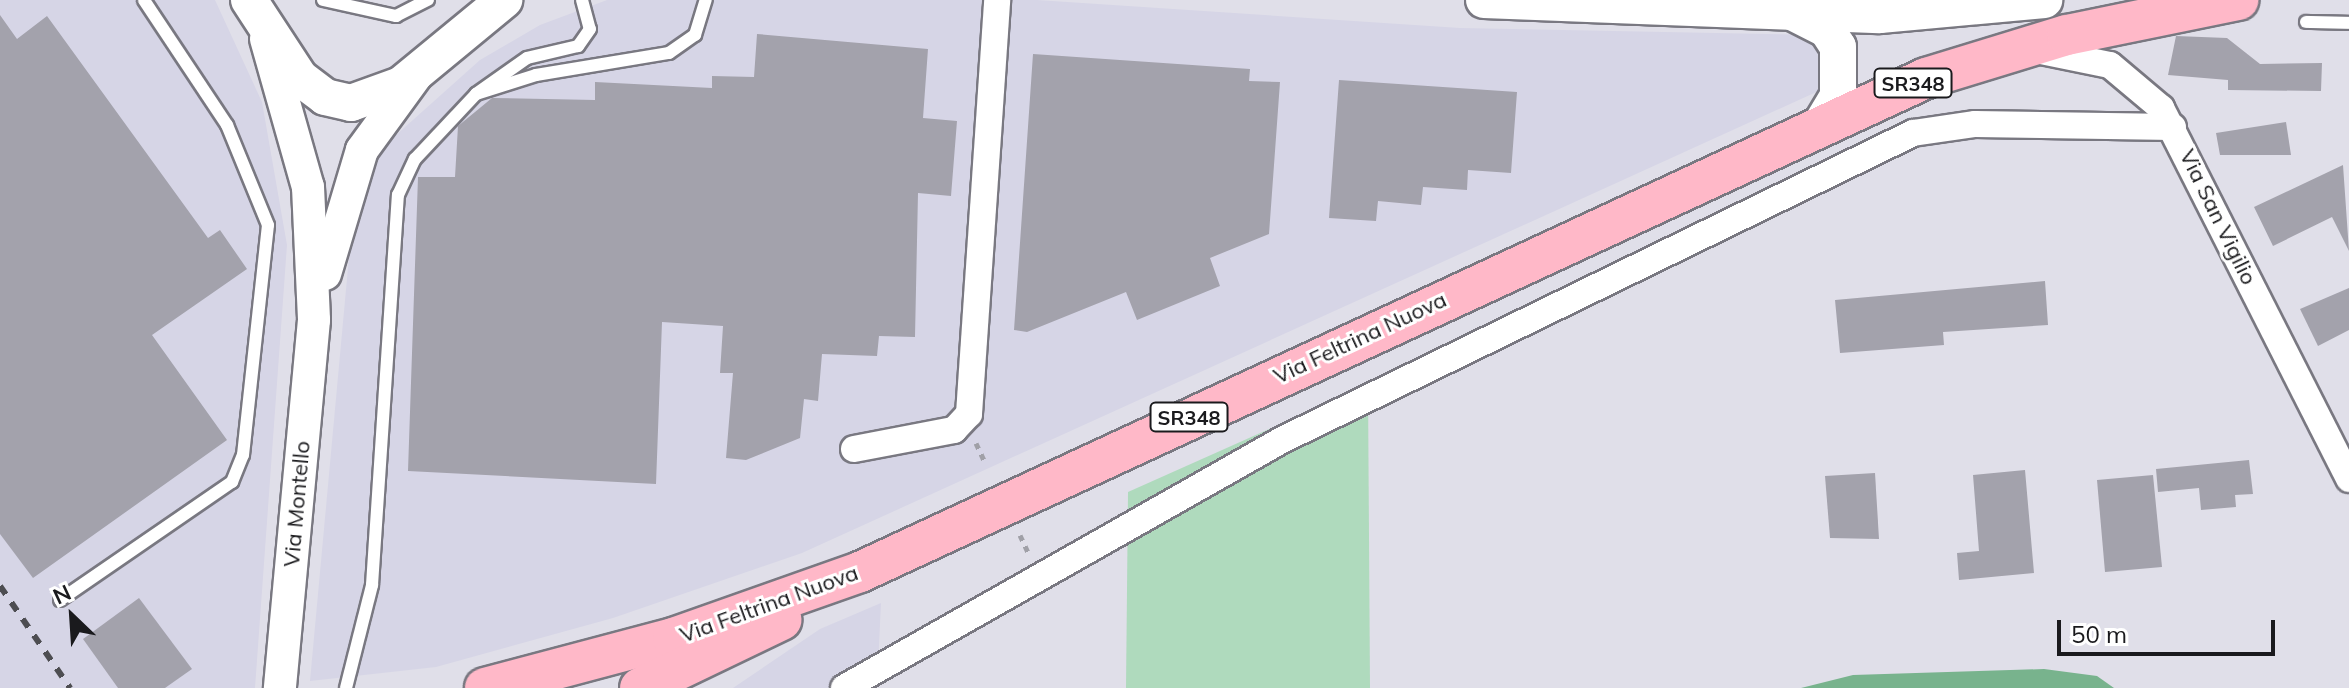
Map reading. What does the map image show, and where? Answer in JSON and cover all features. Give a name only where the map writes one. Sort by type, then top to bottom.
[{"type":"main road","points":[[254,9],[300,78],[338,101],[379,95],[422,69],[495,7],[526,0]]},
{"type":"main road","points":[[1484,0],[1923,15],[2044,0]]},
{"type":"main road","name":"Via Feltrina Nuova","points":[[485,688],[673,638],[860,572],[1820,126],[2010,49],[2238,0]]},
{"type":"main road","points":[[1789,11],[1827,30],[1838,47],[1838,96],[1820,126]]},
{"type":"main road","points":[[640,688],[744,642],[860,572]]},
{"type":"street","points":[[854,449],[954,430],[969,414],[997,0]]},
{"type":"street","name":"Via Montello","points":[[254,9],[308,187],[314,320],[280,688]]},
{"type":"street","name":"Via San Vigilio","points":[[2010,49],[2110,65],[2150,94],[2173,127],[2349,479]]},
{"type":"street","name":"Via Montello","points":[[314,320],[362,150],[422,69]]},
{"type":"street","points":[[844,688],[1269,446],[1913,133],[1975,124],[2173,127]]},
{"type":"lane","points":[[60,600],[232,482],[243,455],[268,225],[227,125],[144,0]]},
{"type":"lane","points":[[323,0],[396,16],[428,0]]},
{"type":"lane","points":[[346,688],[372,585],[398,195],[415,159],[476,94],[527,58],[578,46],[590,29],[582,0]]},
{"type":"lane","points":[[476,94],[536,75],[669,53],[695,35],[706,0]]},
{"type":"lane","points":[[2306,22],[2349,23]]},
{"type":"shaded area","points":[[0,0],[215,0],[262,102],[287,245],[255,688],[0,688]]},
{"type":"shaded area","points":[[607,0],[1037,0],[1460,28],[1814,35],[1834,84],[802,553],[613,618],[436,667],[310,681],[357,170],[480,60],[540,25]]},
{"type":"shaded area","points":[[881,603],[877,688],[733,688],[820,629]]},
{"type":"green space","points":[[1368,385],[1370,688],[1126,688],[1128,492]]},
{"type":"green space","points":[[2044,669],[2097,676],[2114,688],[1801,688],[1853,675]]},
{"type":"building","points":[[0,15],[17,39],[47,16],[208,238],[220,230],[247,269],[152,335],[227,440],[33,578],[0,534]]},
{"type":"building","points":[[757,34],[928,49],[923,118],[957,121],[951,196],[918,193],[915,337],[879,336],[877,356],[822,354],[818,401],[804,399],[800,438],[746,460],[726,458],[733,373],[720,373],[723,326],[662,322],[656,484],[408,471],[418,177],[455,177],[458,126],[492,98],[595,100],[595,82],[712,88],[712,76],[754,77]]},
{"type":"building","points":[[2176,36],[2227,38],[2260,64],[2322,63],[2321,91],[2228,90],[2228,80],[2168,75]]},
{"type":"building","points":[[1033,54],[1250,69],[1249,81],[1280,82],[1269,234],[1210,258],[1220,286],[1137,320],[1126,292],[1027,332],[1014,330]]},
{"type":"building","points":[[1339,80],[1517,92],[1511,173],[1468,170],[1467,190],[1423,187],[1421,205],[1378,201],[1376,221],[1329,218]]},
{"type":"building","points":[[2286,122],[2291,155],[2220,155],[2216,133]]},
{"type":"building","points":[[2343,165],[2349,251],[2332,217],[2273,246],[2254,207]]},
{"type":"building","points":[[2045,281],[2048,325],[1943,332],[1944,345],[1840,353],[1835,300]]},
{"type":"building","points":[[2349,288],[2349,330],[2318,346],[2300,309]]},
{"type":"building","points":[[2249,460],[2253,494],[2235,495],[2236,507],[2201,510],[2199,488],[2158,492],[2156,469]]},
{"type":"building","points":[[2025,470],[2034,573],[1959,580],[1957,553],[1979,551],[1973,475]]},
{"type":"building","points":[[1875,473],[1879,539],[1830,538],[1825,476]]},
{"type":"building","points":[[2153,475],[2162,567],[2105,572],[2097,480]]},
{"type":"building","points":[[139,598],[192,669],[165,688],[118,688],[83,639]]},
{"type":"railway","points":[[0,586],[70,688]]}]
